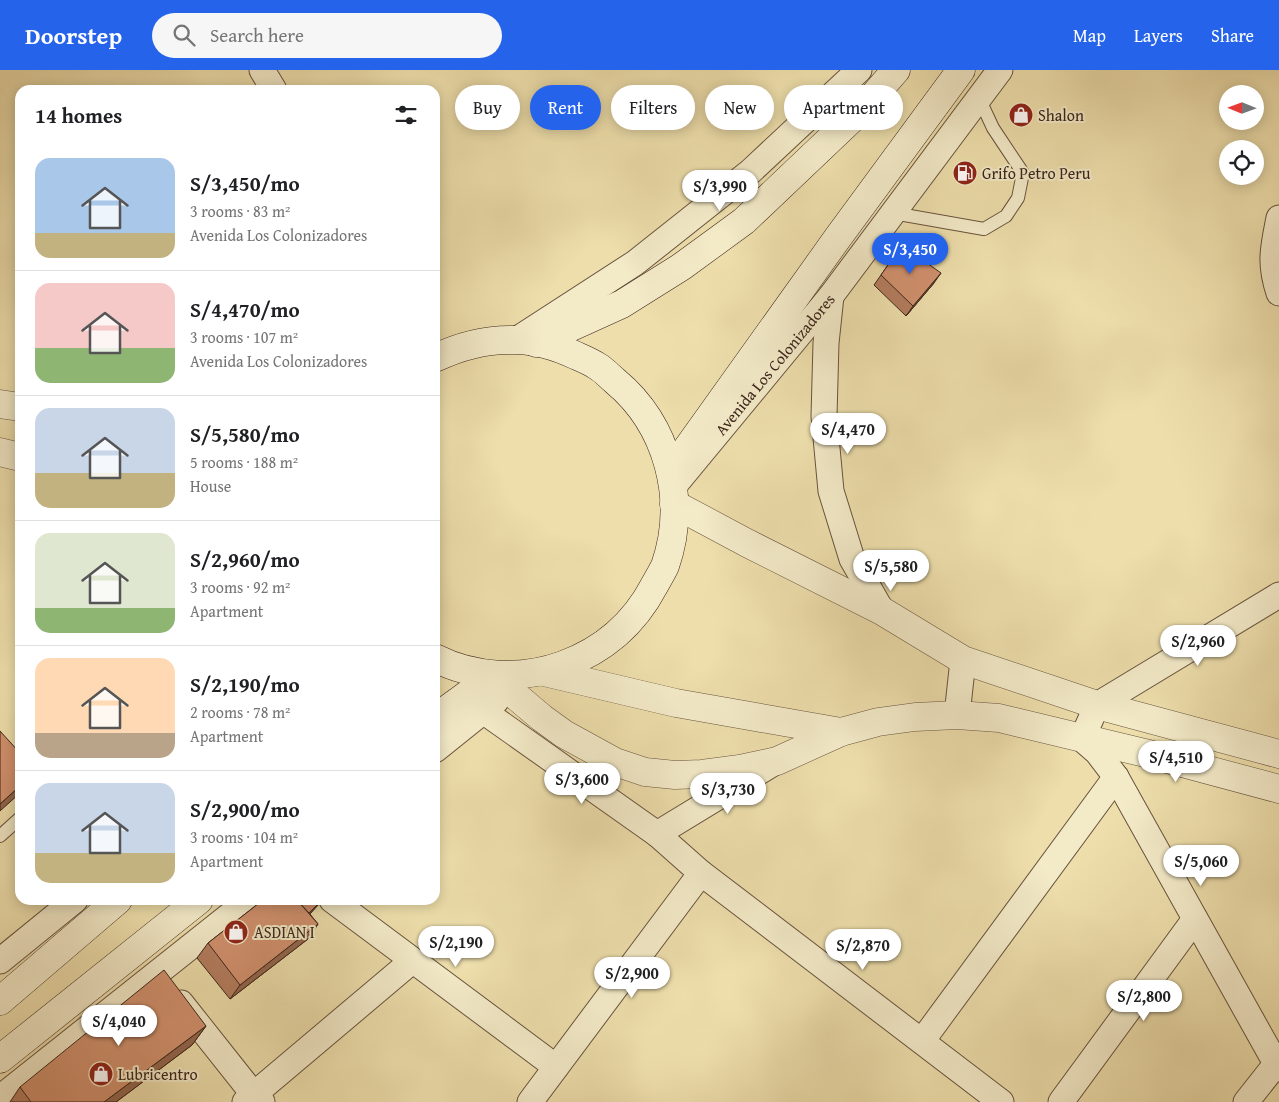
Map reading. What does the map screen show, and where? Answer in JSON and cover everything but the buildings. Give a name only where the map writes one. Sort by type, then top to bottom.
[{"type":"main road","points":[[526,341],[622,304],[681,267],[744,222],[863,108],[896,70]]},
{"type":"main road","name":"Avenida Los Colonizadores","points":[[672,488],[839,236],[961,70]]},
{"type":"main road","points":[[440,356],[453,350],[480,343],[526,341],[559,348],[598,366],[631,394],[656,430],[672,488],[674,525],[664,566],[645,603],[618,634],[584,658],[502,683],[440,715]]},
{"type":"main road","points":[[0,404],[15,406]]},
{"type":"main road","points":[[0,452],[15,456]]},
{"type":"main road","points":[[672,488],[747,543],[882,611],[963,660],[1097,705],[1279,754]]},
{"type":"main road","points":[[440,661],[450,666],[502,683],[564,734],[615,762],[645,772],[675,775],[740,769],[777,761],[841,732],[878,722],[915,717],[957,715],[999,718],[1145,753],[1279,789]]},
{"type":"main road","points":[[538,673],[676,704],[841,732]]},
{"type":"main road","points":[[0,1001],[112,905]]},
{"type":"main road","points":[[0,1059],[193,905]]},
{"type":"street","points":[[262,70],[271,85]]},
{"type":"street","points":[[526,341],[635,263],[751,171],[859,70]]},
{"type":"street","name":"Avenida Los Colonizadores","points":[[672,488],[831,296],[1000,70]]},
{"type":"street","points":[[1279,218],[1272,250],[1274,277],[1279,293]]},
{"type":"street","points":[[831,296],[826,343],[824,416],[831,491],[852,559],[882,611]]},
{"type":"street","points":[[1246,1102],[1277,1067],[1116,777],[1097,752],[1082,739],[1097,705],[1279,595]]},
{"type":"street","points":[[957,715],[963,660]]},
{"type":"street","points":[[440,746],[483,711],[502,683]]},
{"type":"street","points":[[483,711],[657,834],[701,873],[1001,1102]]},
{"type":"street","points":[[657,834],[777,761]]},
{"type":"street","points":[[922,1041],[1116,777]]},
{"type":"street","points":[[530,1102],[701,873]]},
{"type":"street","points":[[0,961],[70,905]]},
{"type":"street","points":[[0,1098],[158,974],[242,905]]},
{"type":"street","points":[[339,905],[556,1067]]},
{"type":"street","points":[[1061,1102],[1195,919]]},
{"type":"street","points":[[158,974],[254,1100],[412,961]]},
{"type":"lane","points":[[893,213],[984,228],[1006,216],[1018,198],[1023,173],[993,128],[978,98]]},
{"type":"lane","points":[[0,836],[15,822]]},
{"type":"place","name":"Shalon","points":[[1021,115]]},
{"type":"place","name":"Grifo Petro Peru","points":[[965,173]]},
{"type":"place","name":"ASDIAN I","points":[[236,932]]},
{"type":"place","name":"Lubricentro","points":[[101,1074]]}]
